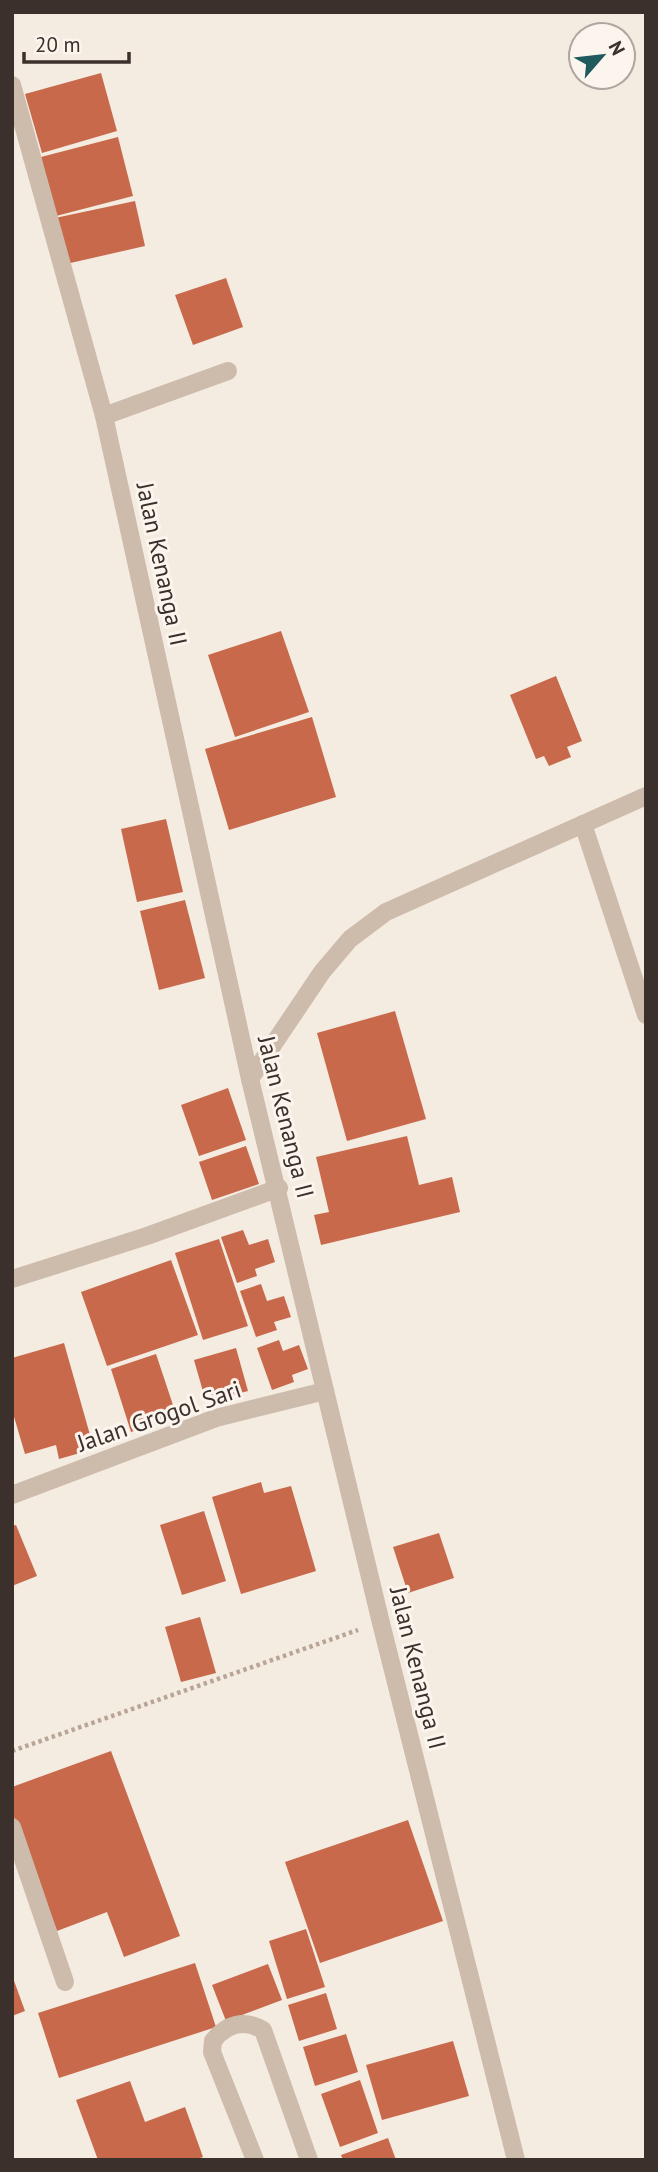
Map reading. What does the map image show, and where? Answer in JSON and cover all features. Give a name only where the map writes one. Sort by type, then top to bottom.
[{"type":"street","name":"Jalan Kenanga II","points":[[12,85],[104,416],[250,1079],[279,1188],[381,1622],[516,2160]]},
{"type":"street","points":[[104,416],[228,371]]},
{"type":"street","points":[[250,1079],[321,972],[350,939],[386,912],[646,796]]},
{"type":"street","points":[[583,824],[646,1015]]},
{"type":"street","points":[[12,1279],[147,1236],[279,1188]]},
{"type":"street","name":"Jalan Grogol Sari","points":[[12,1495],[216,1418],[325,1391]]},
{"type":"street","points":[[12,1827],[65,1982]]},
{"type":"street","points":[[254,2160],[212,2052],[213,2041],[233,2024],[253,2024],[263,2030],[309,2160]]},
{"type":"path","points":[[12,1751],[381,1622]]},
{"type":"building","points":[[101,73],[117,131],[42,153],[25,94]]},
{"type":"building","points":[[118,137],[133,196],[56,216],[41,157]]},
{"type":"building","points":[[135,201],[145,246],[66,264],[55,218]]},
{"type":"building","points":[[226,278],[243,327],[193,345],[175,295]]},
{"type":"building","points":[[281,631],[309,712],[235,737],[208,655]]},
{"type":"building","points":[[556,676],[582,741],[567,747],[571,757],[549,766],[544,756],[536,759],[510,695]]},
{"type":"building","points":[[312,717],[336,797],[229,830],[205,749]]},
{"type":"building","points":[[166,819],[183,892],[137,902],[121,829]]},
{"type":"building","points":[[185,900],[205,978],[159,990],[140,911]]},
{"type":"building","points":[[395,1011],[426,1119],[347,1141],[317,1033]]},
{"type":"building","points":[[228,1088],[246,1140],[199,1156],[181,1105]]},
{"type":"building","points":[[407,1136],[419,1185],[452,1177],[460,1212],[321,1245],[314,1215],[329,1212],[316,1157]]},
{"type":"building","points":[[246,1146],[259,1184],[212,1200],[199,1162]]},
{"type":"building","points":[[243,1230],[249,1245],[268,1239],[275,1262],[255,1269],[257,1276],[237,1283],[221,1237]]},
{"type":"building","points":[[219,1239],[248,1326],[203,1340],[175,1253]]},
{"type":"building","points":[[171,1260],[198,1335],[107,1366],[81,1292]]},
{"type":"building","points":[[261,1284],[267,1301],[284,1296],[291,1317],[274,1322],[277,1330],[256,1337],[240,1291]]},
{"type":"building","points":[[279,1340],[283,1351],[299,1345],[308,1369],[292,1375],[294,1382],[272,1390],[257,1348]]},
{"type":"building","points":[[64,1343],[94,1449],[59,1459],[56,1445],[25,1454],[12,1410],[12,1358]]},
{"type":"building","points":[[236,1348],[248,1391],[206,1402],[194,1360]]},
{"type":"building","points":[[156,1354],[177,1417],[131,1432],[111,1369]]},
{"type":"building","points":[[261,1482],[264,1493],[291,1486],[316,1571],[241,1594],[212,1497]]},
{"type":"building","points":[[204,1511],[226,1581],[182,1595],[160,1525]]},
{"type":"building","points":[[16,1525],[37,1576],[12,1586],[12,1526]]},
{"type":"building","points":[[439,1533],[454,1578],[408,1593],[393,1547]]},
{"type":"building","points":[[200,1617],[216,1673],[181,1682],[165,1627]]},
{"type":"building","points":[[111,1751],[180,1936],[124,1957],[107,1912],[57,1931],[12,1812],[12,1787]]},
{"type":"building","points":[[408,1820],[443,1921],[320,1963],[285,1862]]},
{"type":"building","points":[[306,1929],[325,1987],[287,1999],[269,1941]]},
{"type":"building","points":[[195,1963],[216,2027],[59,2078],[38,2013]]},
{"type":"building","points":[[268,1964],[282,2000],[226,2021],[212,1985]]},
{"type":"building","points":[[12,1979],[25,2011],[12,2016]]},
{"type":"building","points":[[326,1993],[337,2029],[299,2041],[288,2005]]},
{"type":"building","points":[[346,2034],[358,2072],[315,2086],[303,2047]]},
{"type":"building","points":[[453,2041],[469,2096],[382,2120],[366,2065]]},
{"type":"building","points":[[360,2080],[378,2133],[340,2147],[321,2094]]},
{"type":"building","points":[[130,2081],[145,2122],[185,2107],[203,2157],[195,2160],[98,2160],[76,2100]]},
{"type":"building","points":[[388,2138],[396,2160],[343,2160],[341,2155]]}]
